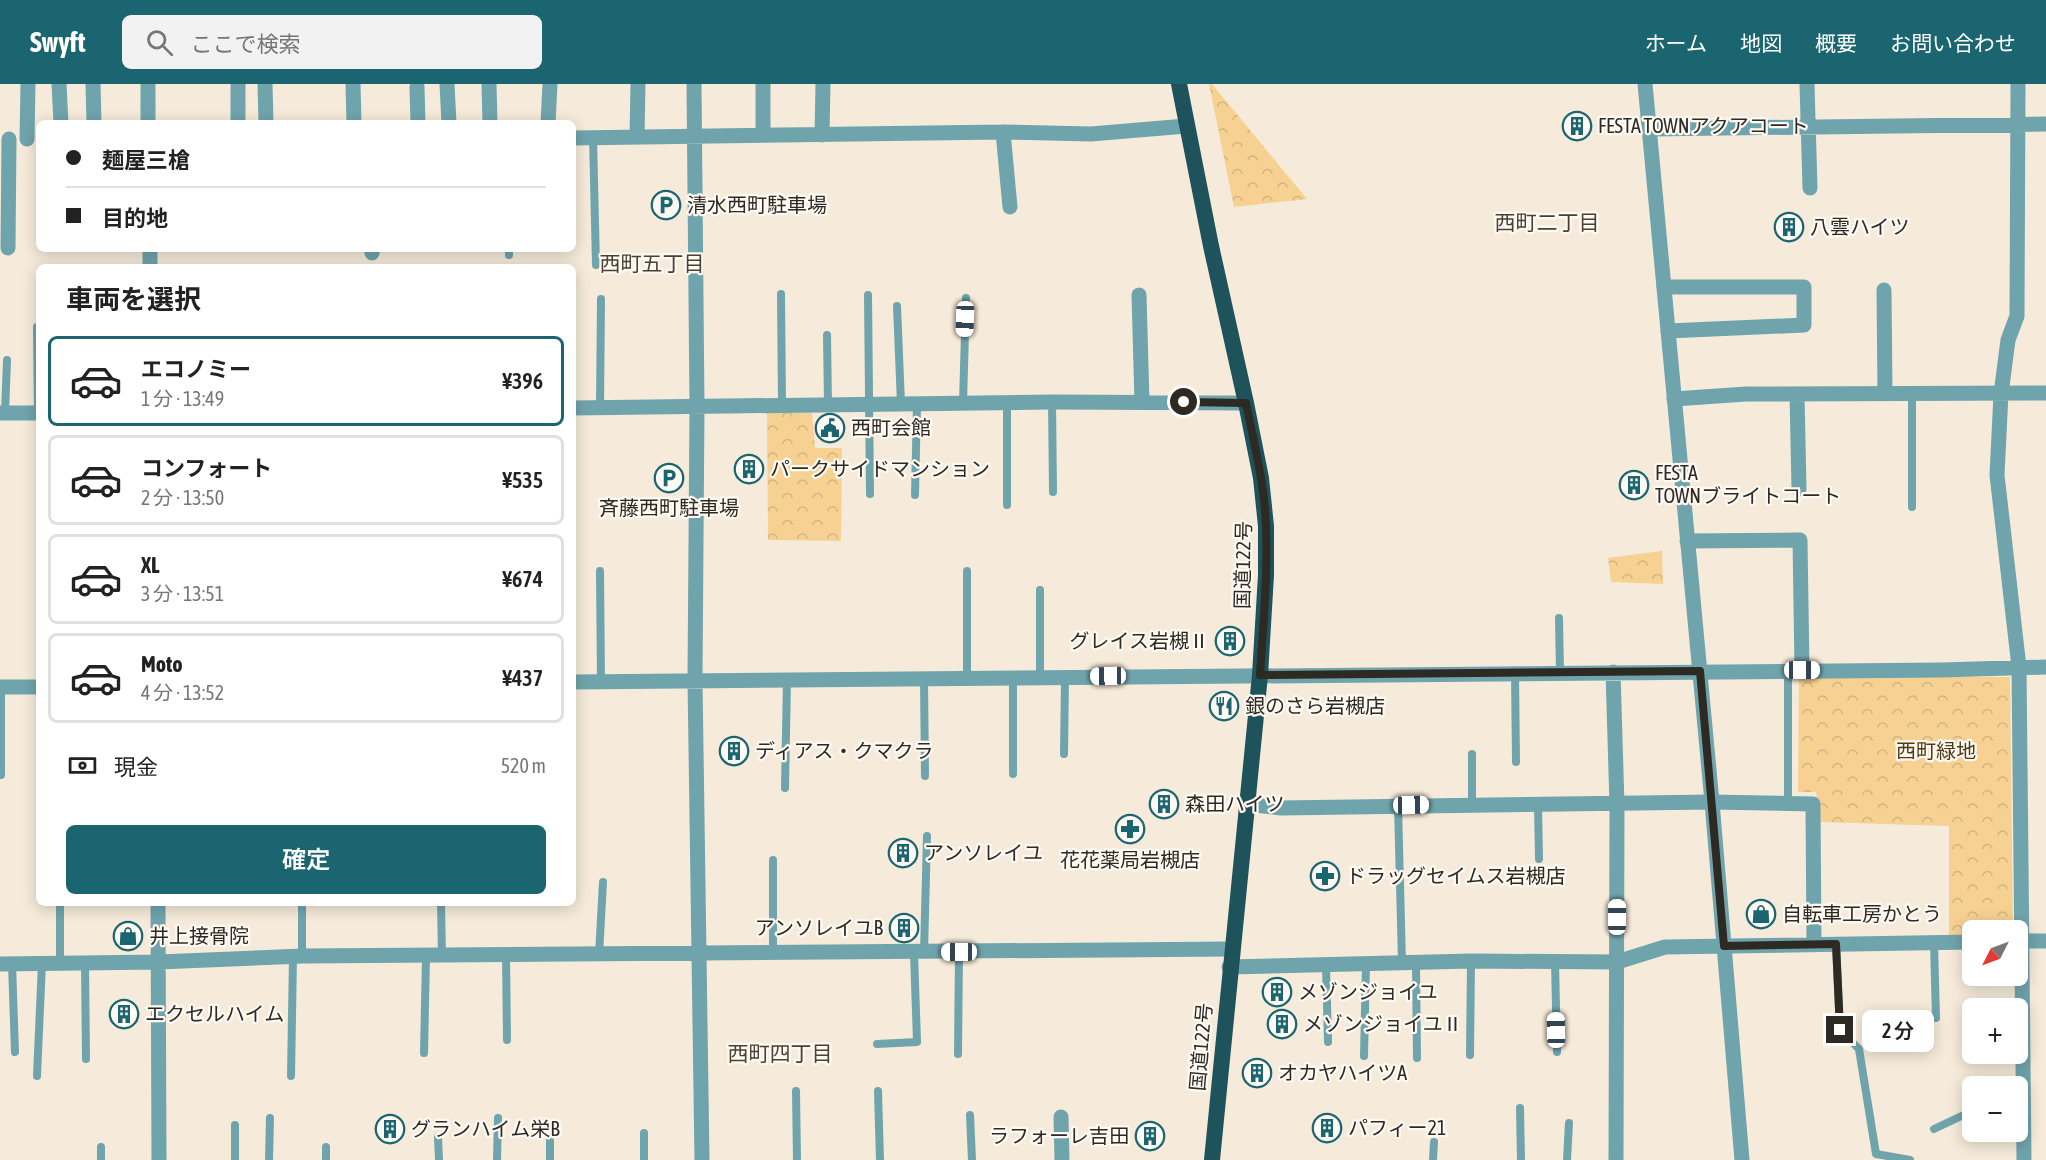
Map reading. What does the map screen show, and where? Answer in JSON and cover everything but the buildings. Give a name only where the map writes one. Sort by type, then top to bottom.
[{"type":"highway","name":"国道122号","points":[[1179,84],[1261,478],[1266,526],[1266,575],[1260,675],[1212,1160]]},
{"type":"street","points":[[8,248],[5,139],[33,139],[28,84]]},
{"type":"street","points":[[59,84],[61,120]]},
{"type":"street","points":[[93,84],[94,120]]},
{"type":"street","points":[[148,84],[148,120]]},
{"type":"street","points":[[238,84],[238,120]]},
{"type":"street","points":[[265,84],[266,120]]},
{"type":"street","points":[[354,84],[354,120]]},
{"type":"street","points":[[447,84],[449,120]]},
{"type":"street","points":[[489,84],[490,120]]},
{"type":"street","points":[[548,120],[550,84]]},
{"type":"street","points":[[637,137],[638,84]]},
{"type":"street","points":[[694,84],[697,406],[696,681],[702,1160]]},
{"type":"street","points":[[763,84],[763,135]]},
{"type":"street","points":[[822,135],[823,84]]},
{"type":"street","points":[[1645,84],[1712,802],[1742,1160]]},
{"type":"street","points":[[1807,84],[1810,188]]},
{"type":"street","points":[[2018,84],[2017,316],[2008,340],[2001,394],[1997,475],[2019,667],[2019,920]]},
{"type":"street","points":[[417,87],[418,120]]},
{"type":"street","points":[[1650,129],[2046,124]]},
{"type":"street","points":[[576,138],[1004,132],[1091,134],[1186,126]]},
{"type":"street","points":[[1004,132],[1010,207]]},
{"type":"street","points":[[1664,287],[1804,286],[1804,325],[1668,331]]},
{"type":"street","points":[[1884,290],[1885,394]]},
{"type":"street","points":[[1139,295],[1142,402]]},
{"type":"street","points":[[1674,399],[1746,394],[2046,393]]},
{"type":"street","points":[[1797,394],[1798,489]]},
{"type":"street","points":[[576,408],[1052,402],[1246,403]]},
{"type":"street","points":[[3,413],[36,412]]},
{"type":"street","points":[[1687,541],[1800,540],[1795,671]]},
{"type":"street","points":[[576,682],[1941,670],[2046,667]]},
{"type":"street","points":[[1613,672],[1617,805],[1616,1160]]},
{"type":"street","points":[[1,687],[36,687]]},
{"type":"street","points":[[1247,802],[1281,808],[1712,802],[1813,804],[1814,944]]},
{"type":"street","points":[[158,906],[159,1160]]},
{"type":"street","points":[[2028,941],[2046,941]]},
{"type":"street","points":[[1230,968],[1471,961],[1617,963],[1665,946],[1962,942]]},
{"type":"street","points":[[6,964],[159,962],[297,956],[700,955],[1232,949]]},
{"type":"street","points":[[2019,986],[2020,1076]]},
{"type":"street","points":[[1061,1117],[1062,1160]]},
{"type":"street","points":[[2023,1142],[2024,1160]]},
{"type":"lane","points":[[594,138],[596,265]]},
{"type":"lane","points":[[781,294],[782,405]]},
{"type":"lane","points":[[868,296],[870,494]]},
{"type":"lane","points":[[963,403],[966,298]]},
{"type":"lane","points":[[600,407],[601,299]]},
{"type":"lane","points":[[897,306],[901,404]]},
{"type":"lane","points":[[827,335],[828,405]]},
{"type":"lane","points":[[3,413],[7,360]]},
{"type":"lane","points":[[1912,394],[1912,507]]},
{"type":"lane","points":[[1052,402],[1053,492]]},
{"type":"lane","points":[[1007,403],[1007,505]]},
{"type":"lane","points":[[915,495],[917,404]]},
{"type":"lane","points":[[600,571],[601,682]]},
{"type":"lane","points":[[967,571],[967,678]]},
{"type":"lane","points":[[1040,590],[1041,677]]},
{"type":"lane","points":[[1559,618],[1560,672]]},
{"type":"lane","points":[[1788,804],[1795,671]]},
{"type":"lane","points":[[1515,673],[1516,762]]},
{"type":"lane","points":[[1064,754],[1065,677]]},
{"type":"lane","points":[[924,678],[925,776]]},
{"type":"lane","points":[[1013,678],[1013,774]]},
{"type":"lane","points":[[785,788],[787,680]]},
{"type":"lane","points":[[1,687],[1,775]]},
{"type":"lane","points":[[1472,754],[1472,805]]},
{"type":"lane","points":[[1398,805],[1417,1058]]},
{"type":"lane","points":[[1538,805],[1539,859]]},
{"type":"lane","points":[[877,1044],[917,1042],[919,952],[927,836]]},
{"type":"lane","points":[[772,860],[773,954]]},
{"type":"lane","points":[[599,955],[603,882]]},
{"type":"lane","points":[[60,906],[60,963]]},
{"type":"lane","points":[[291,1076],[302,906]]},
{"type":"lane","points":[[441,906],[442,956]]},
{"type":"lane","points":[[1890,1019],[1935,1018],[1934,943]]},
{"type":"lane","points":[[1836,944],[1840,1030],[1859,1049],[1876,1154],[1910,1160]]},
{"type":"lane","points":[[958,1054],[959,952]]},
{"type":"lane","points":[[424,1053],[426,956]]},
{"type":"lane","points":[[506,956],[507,1040]]},
{"type":"lane","points":[[1470,1054],[1471,961]]},
{"type":"lane","points":[[1555,962],[1557,1052]]},
{"type":"lane","points":[[37,1076],[42,963]]},
{"type":"lane","points":[[85,963],[87,1059]]},
{"type":"lane","points":[[6,964],[15,1052]]},
{"type":"lane","points":[[1364,1056],[1366,964]]},
{"type":"lane","points":[[1326,965],[1328,1042]]},
{"type":"lane","points":[[796,1091],[797,1160]]},
{"type":"lane","points":[[878,1091],[880,1160]]},
{"type":"lane","points":[[1520,1108],[1521,1160]]},
{"type":"lane","points":[[970,1115],[972,1160]]},
{"type":"lane","points":[[1934,1129],[1962,1116]]},
{"type":"lane","points":[[497,1160],[498,1118]]},
{"type":"lane","points":[[269,1160],[270,1119]]},
{"type":"lane","points":[[1567,1160],[1569,1122]]},
{"type":"lane","points":[[235,1125],[235,1160]]},
{"type":"lane","points":[[644,1133],[644,1160]]},
{"type":"lane","points":[[438,1137],[439,1160]]},
{"type":"lane","points":[[550,1141],[550,1160]]},
{"type":"lane","points":[[1433,1160],[1434,1142]]},
{"type":"lane","points":[[101,1147],[101,1160]]},
{"type":"lane","points":[[326,1147],[326,1160]]},
{"type":"green space","points":[[1209,84],[1212,84],[1307,199],[1234,207]]},
{"type":"green space","points":[[767,413],[812,413],[815,448],[842,448],[841,541],[768,540]]},
{"type":"green space","points":[[1662,551],[1663,584],[1611,582],[1608,558]]},
{"type":"green space","name":"西町緑地","points":[[1799,677],[2010,677],[2013,920],[1962,920],[1962,934],[1949,935],[1949,826],[1820,822],[1816,792],[1798,792]]},
{"type":"place","name":"FESTA TOWNアクアコート","points":[[1577,126]]},
{"type":"place","name":"清水西町駐車場","points":[[666,205]]},
{"type":"place","name":"八雲ハイツ","points":[[1789,227]]},
{"type":"place","name":"西町会館","points":[[830,428]]},
{"type":"place","name":"パークサイドマンション","points":[[749,469]]},
{"type":"place","name":"斉藤西町駐車場","points":[[669,478]]},
{"type":"place","name":"FESTA TOWNブライトコート","points":[[1634,485]]},
{"type":"place","name":"グレイス岩槻Ⅱ","points":[[1230,641]]},
{"type":"place","name":"銀のさら岩槻店","points":[[1224,706]]},
{"type":"place","name":"ディアス・クマクラ","points":[[734,751]]},
{"type":"place","name":"森田ハイツ","points":[[1164,804]]},
{"type":"place","name":"花花薬局岩槻店","points":[[1130,829]]},
{"type":"place","name":"アンソレイユ","points":[[903,853]]},
{"type":"place","name":"ドラッグセイムス岩槻店","points":[[1325,876]]},
{"type":"place","name":"自転車工房かとう","points":[[1761,914]]},
{"type":"place","name":"アンソレイユB","points":[[904,928]]},
{"type":"place","name":"井上接骨院","points":[[128,936]]},
{"type":"place","name":"メゾンジョイユ","points":[[1277,992]]},
{"type":"place","name":"エクセルハイム","points":[[124,1014]]},
{"type":"place","name":"メゾンジョイユⅡ","points":[[1282,1024]]},
{"type":"place","name":"オカヤハイツA","points":[[1257,1073]]},
{"type":"place","name":"パフィー21","points":[[1327,1128]]},
{"type":"place","name":"グランハイム栄B","points":[[390,1129]]},
{"type":"place","name":"ラフォーレ吉田","points":[[1150,1136]]},
{"type":"district","name":"西町二丁目","points":[[1547,223]]},
{"type":"district","name":"西町五丁目","points":[[652,264]]},
{"type":"district","name":"西町四丁目","points":[[780,1054]]},
{"type":"route","points":[[1184,402],[1246,403],[1261,478],[1266,526],[1266,575],[1260,675],[1700,671],[1724,946],[1836,944],[1840,1030]]}]
